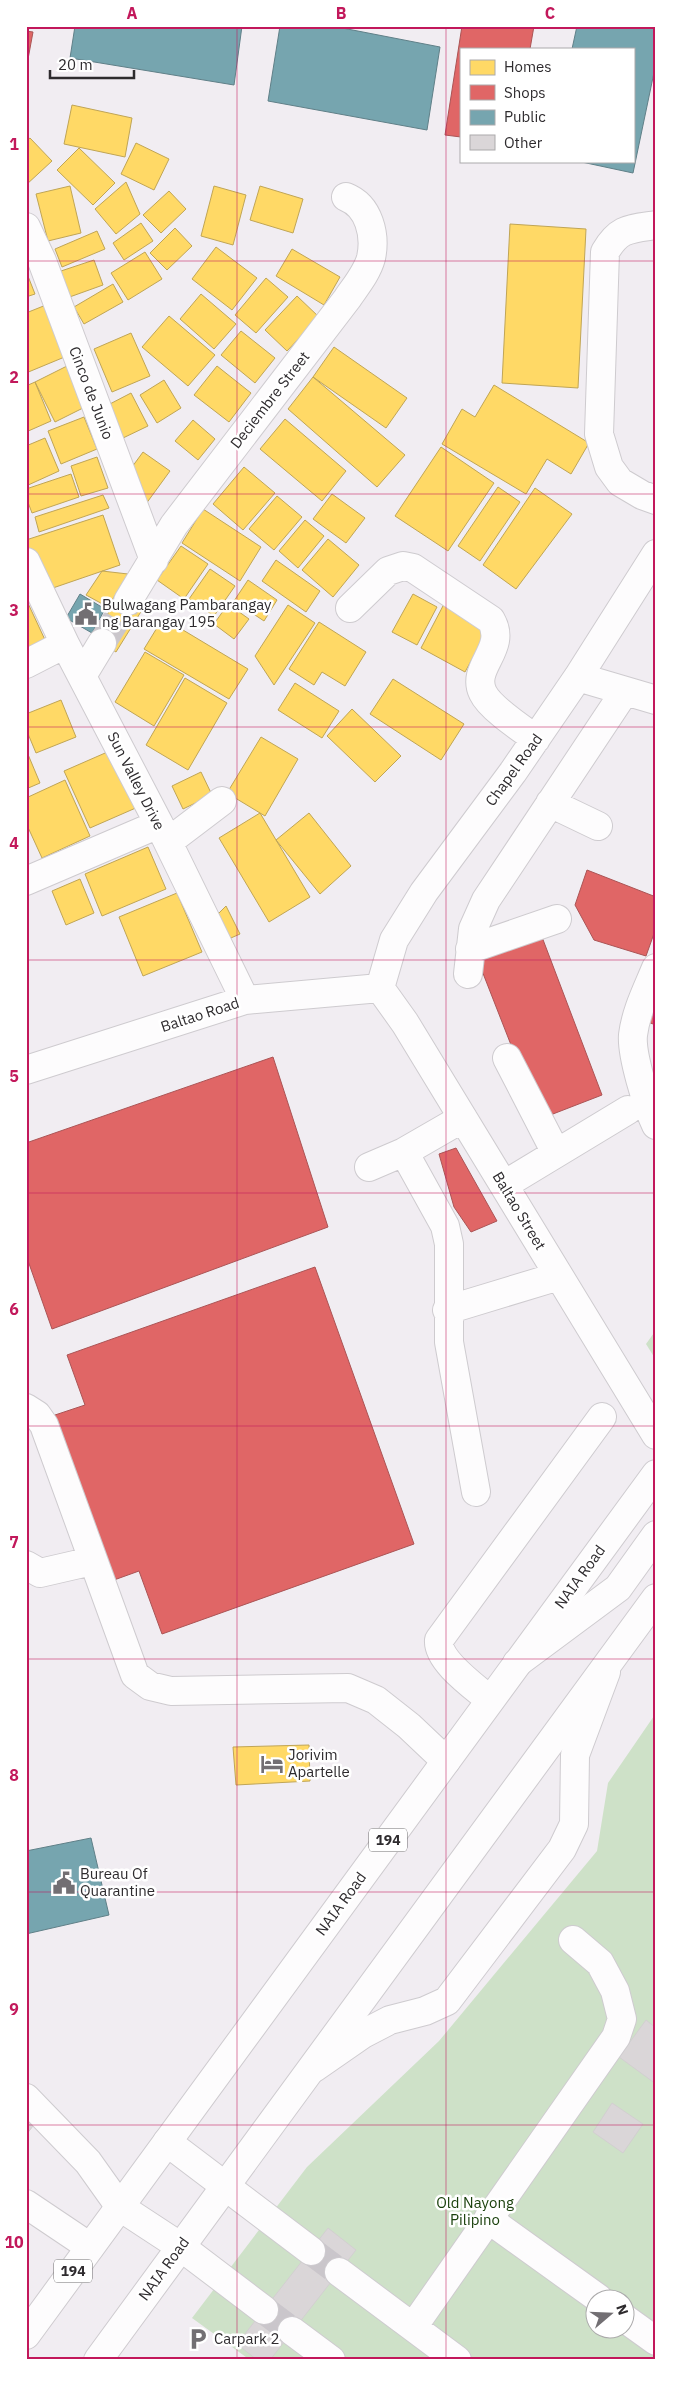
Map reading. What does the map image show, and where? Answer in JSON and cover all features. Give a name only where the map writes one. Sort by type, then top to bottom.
[{"type":"main road","name":"Deciembre Street","points":[[128,601],[174,525],[347,299],[365,270],[371,258],[372,230],[363,210],[354,200],[346,197]]},
{"type":"main road","points":[[656,225],[629,230],[614,236],[605,252],[598,434],[609,467],[620,482],[642,495],[656,500]]},
{"type":"main road","name":"Cinco de Junio","points":[[26,227],[42,261],[154,560]]},
{"type":"main road","name":"Chapel Road","points":[[380,988],[394,940],[424,892],[536,739],[656,554]]},
{"type":"main road","name":"Sun Valley Drive","points":[[26,562],[65,644],[163,832],[245,1000]]},
{"type":"main road","points":[[350,608],[388,571],[403,566],[413,568],[491,620],[497,640],[481,676],[480,684],[484,694],[511,722],[536,739]]},
{"type":"main road","points":[[26,664],[65,644]]},
{"type":"main road","points":[[82,676],[102,644]]},
{"type":"main road","points":[[578,677],[656,700]]},
{"type":"main road","points":[[558,919],[469,962],[473,929],[486,900],[625,691]]},
{"type":"main road","points":[[26,881],[163,832],[222,801]]},
{"type":"main road","points":[[550,803],[598,826]]},
{"type":"main road","points":[[656,968],[641,1003],[633,1036],[636,1060],[656,1125]]},
{"type":"main road","name":"Baltao Road","points":[[26,1070],[245,1000],[380,988]]},
{"type":"main road","name":"Baltao Street","points":[[380,988],[405,1023],[656,1435]]},
{"type":"main road","points":[[507,1058],[556,1153]]},
{"type":"main road","points":[[504,1185],[628,1110]]},
{"type":"main road","points":[[369,1167],[404,1152],[463,1118]]},
{"type":"main road","points":[[404,1152],[445,1226],[449,1244],[449,1342],[476,1492]]},
{"type":"main road","points":[[448,1310],[559,1276]]},
{"type":"main road","points":[[26,1408],[37,1415],[44,1425],[135,1675],[150,1686],[170,1691],[348,1688],[376,1700],[409,1726],[446,1761]]},
{"type":"main road","points":[[490,1700],[446,1660],[440,1650],[439,1640],[602,1417]]},
{"type":"main road","name":"NAIA Road","points":[[26,2334],[656,1474]]},
{"type":"main road","points":[[517,1663],[618,1588],[656,1535]]},
{"type":"main road","points":[[26,1565],[40,1572],[92,1561]]},
{"type":"main road","name":"NAIA Road","points":[[98,2360],[656,1598]]},
{"type":"main road","points":[[310,2070],[362,2034],[390,2020],[425,2012],[447,2001],[562,1849],[574,1824],[575,1755],[611,1658]]},
{"type":"main road","points":[[412,2327],[616,2036],[622,2020],[614,1991],[600,1963],[574,1940]]},
{"type":"main road","points":[[26,2098],[88,2162],[120,2207],[180,2247],[264,2310]]},
{"type":"main road","points":[[167,2142],[310,2251]]},
{"type":"main road","points":[[26,2204],[90,2247]]},
{"type":"main road","points":[[488,2219],[584,2288]]},
{"type":"main road","points":[[339,2272],[456,2360]]},
{"type":"main road","points":[[634,2325],[656,2341]]},
{"type":"main road","points":[[292,2331],[331,2360]]},
{"type":"green space","points":[[656,1330],[656,1360],[646,1344]]},
{"type":"green space","name":"Old Nayong Pilipino","points":[[656,1713],[656,2360],[250,2360],[192,2318],[307,2167],[439,2041],[597,1851],[608,1783]]},
{"type":"building: Homes","points":[[72,105],[132,118],[125,157],[64,144]]},
{"type":"building: Homes","points":[[30,138],[52,161],[26,185],[26,141]]},
{"type":"building: Homes","points":[[136,143],[169,159],[154,190],[121,174]]},
{"type":"building: Homes","points":[[79,148],[115,183],[93,205],[57,170]]},
{"type":"building: Homes","points":[[126,182],[140,214],[116,234],[95,209]]},
{"type":"building: Homes","points":[[70,186],[81,233],[48,241],[36,194]]},
{"type":"building: Homes","points":[[214,186],[246,195],[233,245],[201,236]]},
{"type":"building: Homes","points":[[260,186],[303,199],[293,233],[250,220]]},
{"type":"building: Homes","points":[[169,191],[186,209],[161,233],[143,215]]},
{"type":"building: Homes","points":[[141,223],[153,241],[124,260],[113,243]]},
{"type":"building: Homes","points":[[510,224],[586,229],[578,388],[502,383]]},
{"type":"building: Homes","points":[[175,228],[192,246],[167,270],[150,253]]},
{"type":"building: Homes","points":[[97,231],[105,249],[62,267],[55,249]]},
{"type":"building: Homes","points":[[216,247],[257,278],[232,310],[192,279]]},
{"type":"building: Homes","points":[[292,249],[340,277],[324,305],[276,276]]},
{"type":"building: Homes","points":[[145,252],[162,279],[128,300],[111,273]]},
{"type":"building: Homes","points":[[94,260],[103,285],[64,299],[55,273]]},
{"type":"building: Homes","points":[[26,271],[35,294],[26,297]]},
{"type":"building: Homes","points":[[266,278],[288,297],[256,333],[235,315]]},
{"type":"building: Homes","points":[[113,284],[123,302],[84,324],[74,307]]},
{"type":"building: Homes","points":[[201,294],[236,324],[214,349],[180,319]]},
{"type":"building: Homes","points":[[297,296],[319,317],[287,351],[265,330]]},
{"type":"building: Homes","points":[[46,305],[67,356],[26,373],[26,313]]},
{"type":"building: Homes","points":[[169,316],[215,355],[188,386],[142,347]]},
{"type":"building: Homes","points":[[241,331],[275,358],[255,383],[221,355]]},
{"type":"building: Homes","points":[[131,333],[150,376],[112,392],[94,349]]},
{"type":"building: Homes","points":[[334,347],[407,398],[386,428],[313,377]]},
{"type":"building: Homes","points":[[67,366],[87,406],[55,422],[35,382]]},
{"type":"building: Homes","points":[[217,366],[251,393],[229,422],[194,395]]},
{"type":"building: Homes","points":[[313,377],[405,455],[377,487],[288,409]]},
{"type":"building: Homes","points":[[164,380],[181,408],[157,423],[140,395]]},
{"type":"building: Homes","points":[[35,382],[51,421],[26,432],[26,386]]},
{"type":"building: Homes","points":[[494,385],[589,443],[571,474],[547,459],[526,494],[442,444],[462,409],[475,417]]},
{"type":"building: Homes","points":[[131,393],[148,426],[123,438],[106,406]]},
{"type":"building: Homes","points":[[84,417],[97,449],[61,464],[48,431]]},
{"type":"building: Homes","points":[[285,419],[346,471],[322,501],[260,449]]},
{"type":"building: Homes","points":[[193,420],[215,439],[198,460],[175,441]]},
{"type":"building: Homes","points":[[45,438],[59,471],[26,486],[26,446]]},
{"type":"building: Homes","points":[[441,447],[494,483],[448,551],[395,516]]},
{"type":"building: Homes","points":[[143,452],[170,471],[143,508],[124,478]]},
{"type":"building: Homes","points":[[97,457],[108,488],[81,496],[71,466]]},
{"type":"building: Homes","points":[[244,467],[275,493],[243,530],[213,504]]},
{"type":"building: Homes","points":[[71,474],[79,497],[32,513],[26,497],[26,489]]},
{"type":"building: Homes","points":[[498,487],[520,502],[480,561],[458,546]]},
{"type":"building: Homes","points":[[535,488],[572,514],[516,589],[483,565]]},
{"type":"building: Homes","points":[[332,494],[365,518],[346,543],[313,519]]},
{"type":"building: Homes","points":[[103,495],[109,508],[39,532],[35,517]]},
{"type":"building: Homes","points":[[277,496],[302,517],[274,550],[249,529]]},
{"type":"building: Homes","points":[[203,509],[261,547],[240,581],[182,543]]},
{"type":"building: Homes","points":[[103,515],[120,565],[47,590],[26,547],[26,540]]},
{"type":"building: Homes","points":[[305,520],[324,536],[298,568],[279,551]]},
{"type":"building: Homes","points":[[328,539],[359,565],[333,597],[302,570]]},
{"type":"building: Homes","points":[[181,546],[208,564],[184,599],[157,580]]},
{"type":"building: Homes","points":[[276,560],[320,591],[306,612],[262,581]]},
{"type":"building: Homes","points":[[210,569],[235,586],[214,616],[189,599]]},
{"type":"building: Homes","points":[[102,571],[128,574],[108,607],[86,595]]},
{"type":"building: Homes","points":[[248,580],[277,600],[264,621],[234,601]]},
{"type":"building: Homes","points":[[413,594],[437,607],[417,645],[392,632]]},
{"type":"building: Homes","points":[[119,595],[142,610],[116,652],[93,638]]},
{"type":"building: Homes","points":[[26,599],[46,642],[26,651]]},
{"type":"building: Homes","points":[[228,604],[249,619],[234,639],[214,624]]},
{"type":"building: Homes","points":[[444,604],[489,628],[465,672],[421,648]]},
{"type":"building: Homes","points":[[288,605],[315,623],[274,685],[255,656]]},
{"type":"building: Homes","points":[[163,618],[248,669],[229,699],[144,649]]},
{"type":"building: Homes","points":[[319,622],[366,652],[345,686],[322,672],[314,685],[289,669]]},
{"type":"building: Homes","points":[[145,652],[184,675],[154,726],[115,702]]},
{"type":"building: Homes","points":[[185,678],[227,703],[188,770],[146,745]]},
{"type":"building: Homes","points":[[393,679],[464,724],[441,760],[370,714]]},
{"type":"building: Homes","points":[[295,683],[339,711],[322,738],[278,710]]},
{"type":"building: Homes","points":[[61,700],[76,737],[36,753],[26,729],[26,714]]},
{"type":"building: Homes","points":[[352,709],[401,756],[375,782],[327,736]]},
{"type":"building: Homes","points":[[261,737],[298,759],[265,816],[227,793]]},
{"type":"building: Homes","points":[[112,750],[138,807],[90,828],[64,771]]},
{"type":"building: Homes","points":[[26,753],[40,783],[26,789]]},
{"type":"building: Homes","points":[[201,772],[212,795],[183,809],[172,786]]},
{"type":"building: Homes","points":[[65,780],[90,836],[42,858],[26,823],[26,798]]},
{"type":"building: Homes","points":[[260,813],[310,897],[269,922],[219,838]]},
{"type":"building: Homes","points":[[309,813],[351,866],[320,894],[276,840]]},
{"type":"building: Homes","points":[[148,847],[166,889],[102,916],[85,874]]},
{"type":"building: Homes","points":[[80,879],[94,913],[66,925],[52,891]]},
{"type":"building: Homes","points":[[177,893],[202,952],[143,976],[119,917]]},
{"type":"building: Homes","points":[[226,906],[240,934],[224,941],[213,919]]},
{"type":"building: Homes","name":"Jorivim Apartelle","points":[[309,1745],[310,1781],[236,1785],[233,1747]]},
{"type":"building: Shops","points":[[462,26],[534,26],[530,48],[460,48],[460,137],[445,135]]},
{"type":"building: Shops","points":[[26,31],[33,32],[26,70]]},
{"type":"building: Shops","points":[[587,870],[656,897],[656,928],[646,956],[594,940],[575,905]]},
{"type":"building: Shops","points":[[542,937],[602,1095],[540,1119],[477,958]]},
{"type":"building: Shops","points":[[656,990],[656,1025],[642,1020]]},
{"type":"building: Shops","points":[[273,1057],[328,1227],[52,1329],[26,1255],[26,1143]]},
{"type":"building: Shops","points":[[456,1148],[497,1221],[471,1232],[454,1207],[439,1154]]},
{"type":"building: Shops","points":[[315,1267],[414,1544],[162,1634],[139,1571],[114,1580],[55,1415],[85,1405],[67,1355]]},
{"type":"building: Public","points":[[75,26],[242,26],[234,85],[70,58]]},
{"type":"building: Public","points":[[280,26],[332,26],[440,47],[427,130],[268,101]]},
{"type":"building: Public","points":[[577,26],[656,26],[656,63],[633,173],[582,162],[634,162],[634,48],[572,48]]},
{"type":"building: Public","name":"Bulwagang Pambarangay ng Barangay 195","points":[[80,594],[105,609],[92,633],[66,618]]},
{"type":"building: Public","name":"Bureau Of Quarantine","points":[[91,1838],[109,1915],[26,1934],[26,1851]]},
{"type":"building: Other","points":[[646,2020],[656,2028],[656,2084],[619,2057]]},
{"type":"building: Other","points":[[612,2103],[643,2124],[623,2153],[593,2132]]},
{"type":"building: Other","points":[[26,2122],[33,2126],[26,2135]]},
{"type":"building: Other","points":[[328,2228],[356,2250],[270,2360],[257,2360],[237,2344]]},
{"type":"tunnel","points":[[102,643],[128,601]]},
{"type":"tunnel","points":[[311,2251],[339,2272]]},
{"type":"tunnel","points":[[264,2310],[292,2331]]},
{"type":"place","name":"Bulwagang Pambarangay ng Barangay 195","points":[[86,614]]},
{"type":"place","name":"Jorivim Apartelle","points":[[272,1764]]},
{"type":"place","name":"Bureau Of Quarantine","points":[[64,1883]]},
{"type":"place","name":"Carpark 2","points":[[198,2339]]}]
